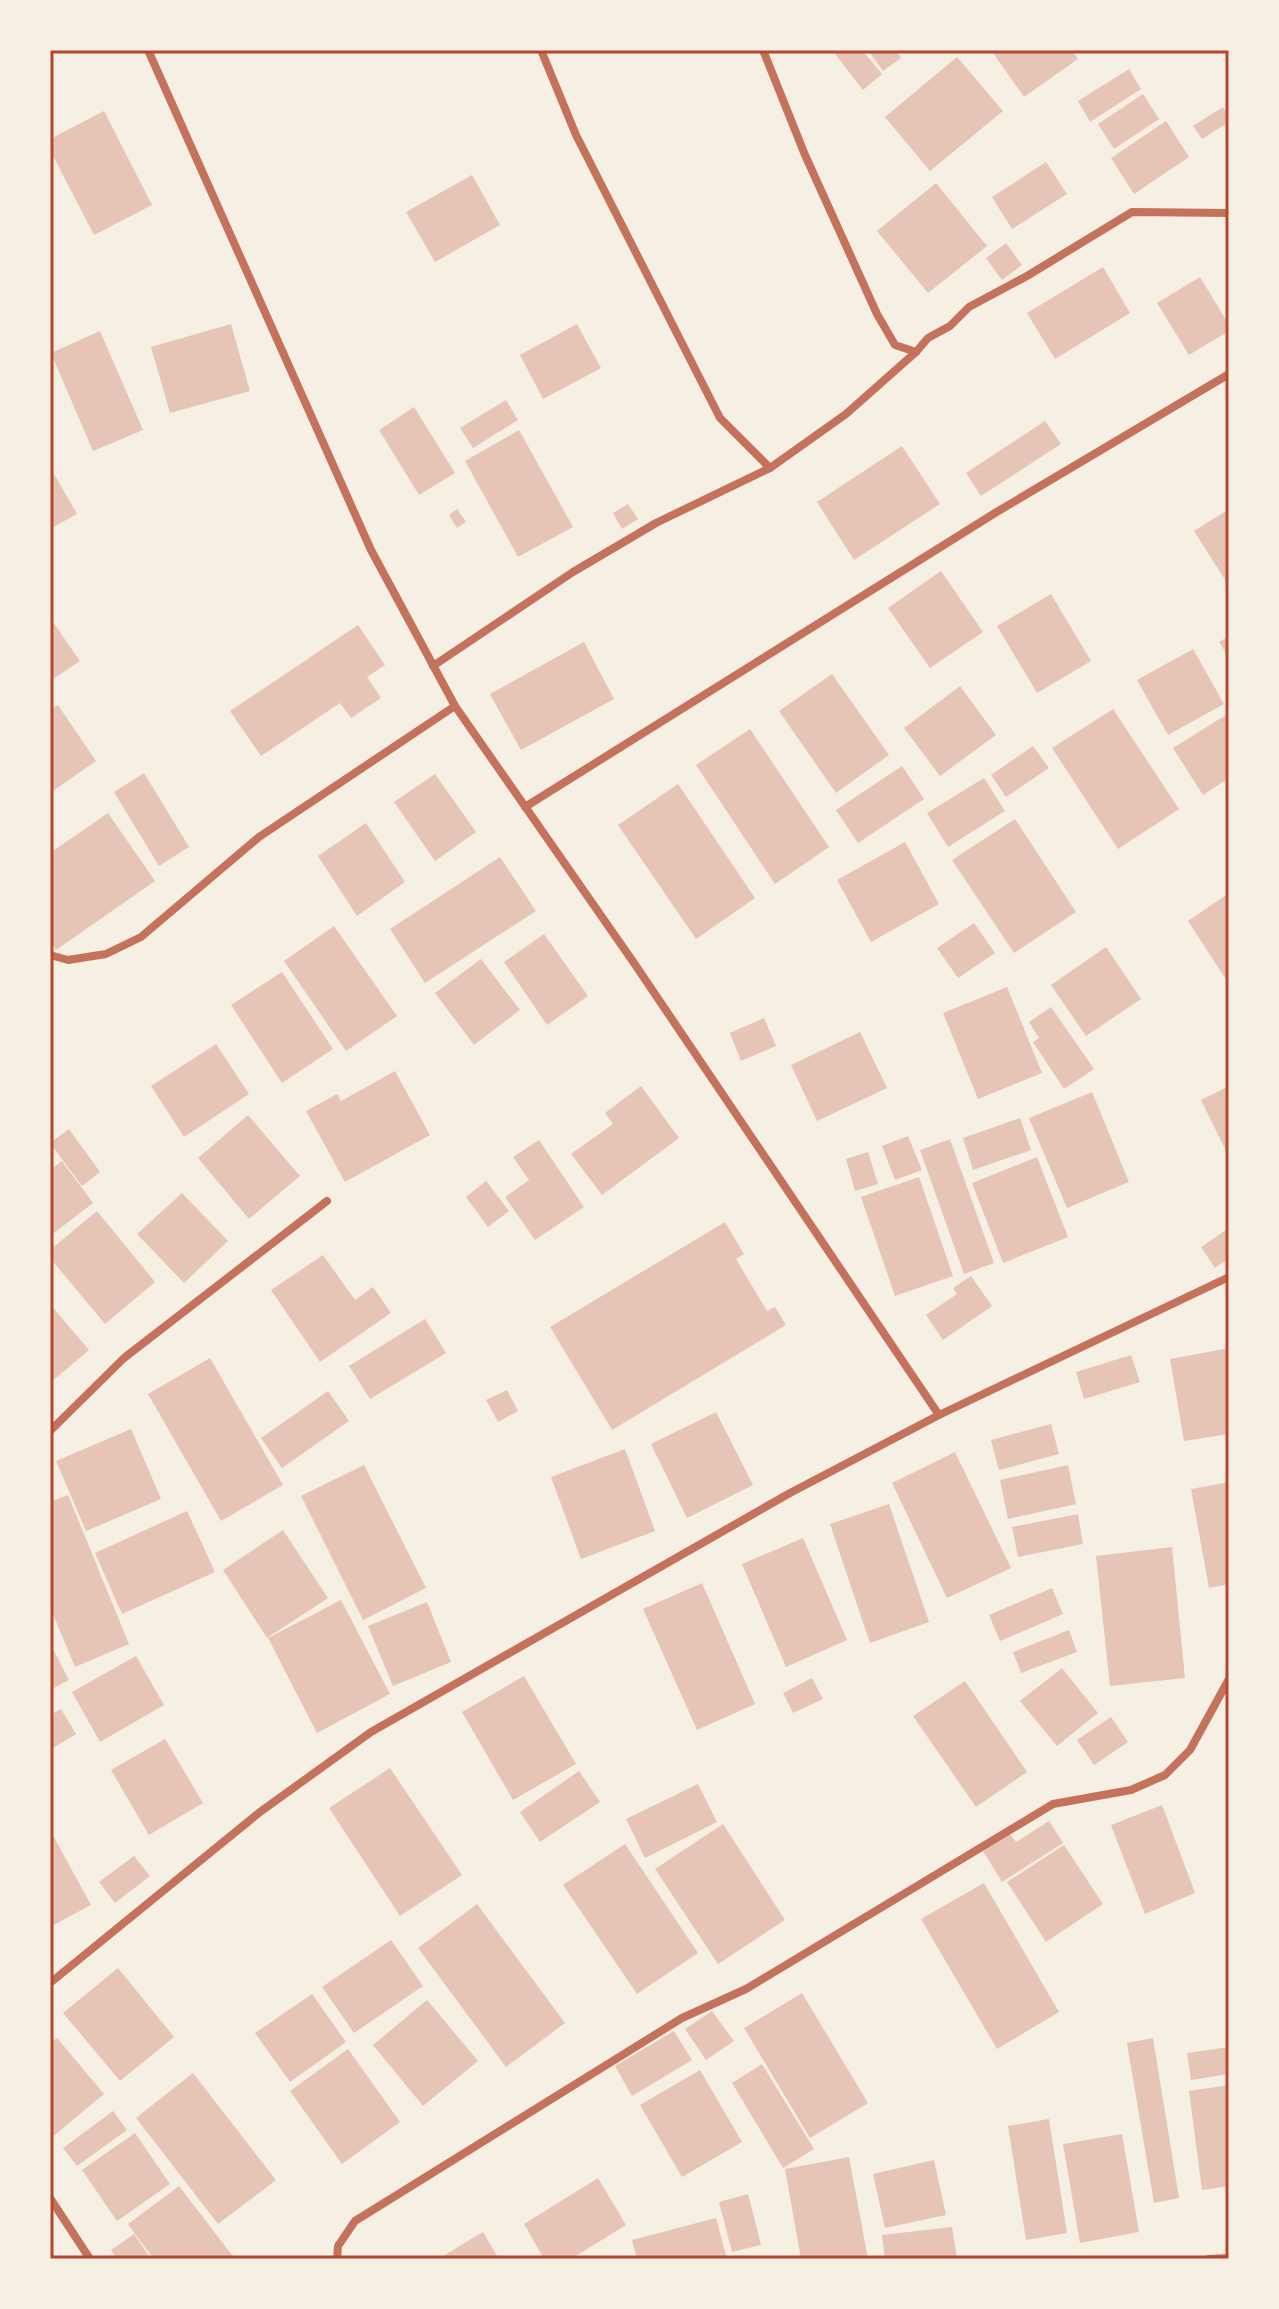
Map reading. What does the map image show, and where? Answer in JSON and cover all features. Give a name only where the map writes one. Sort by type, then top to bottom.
[{"type":"street","points":[[148,50],[371,550],[455,706],[643,975],[939,1415]]},
{"type":"street","points":[[541,50],[576,135],[720,418],[770,468]]},
{"type":"street","points":[[763,50],[805,155],[877,314],[895,345],[916,352]]},
{"type":"street","points":[[433,666],[584,565],[656,523],[770,468],[846,414],[928,338],[950,326],[969,307],[1027,276],[1132,212],[1229,213]]},
{"type":"street","points":[[525,807],[995,513],[1229,374]]},
{"type":"street","points":[[50,955],[68,960],[106,954],[141,937],[259,837],[455,706]]},
{"type":"street","points":[[50,1431],[124,1358],[327,1201]]},
{"type":"street","points":[[50,1983],[260,1812],[371,1732],[790,1493],[939,1415],[1229,1277]]},
{"type":"street","points":[[337,2259],[338,2246],[355,2221],[682,2018],[746,1989],[1053,1804],[1131,1790],[1165,1775],[1190,1750],[1229,1679]]},
{"type":"street","points":[[50,2198],[90,2259]]},
{"type":"street","points":[[1209,2259],[1229,2258]]},
{"type":"building","points":[[832,50],[862,50],[882,74],[863,90]]},
{"type":"building","points":[[868,50],[896,50],[901,58],[883,71]]},
{"type":"building","points":[[991,50],[1072,50],[1078,59],[1024,97]]},
{"type":"building","points":[[957,57],[1003,111],[930,171],[885,117]]},
{"type":"building","points":[[1129,69],[1141,89],[1090,122],[1078,101]]},
{"type":"building","points":[[1143,94],[1159,119],[1114,149],[1098,124]]},
{"type":"building","points":[[1223,107],[1229,122],[1202,139],[1193,126]]},
{"type":"building","points":[[104,111],[152,205],[94,235],[50,150],[50,139]]},
{"type":"building","points":[[1166,121],[1189,157],[1134,194],[1111,158]]},
{"type":"building","points":[[1046,162],[1067,194],[1012,229],[992,197]]},
{"type":"building","points":[[472,175],[500,225],[435,262],[406,212]]},
{"type":"building","points":[[936,183],[987,246],[928,293],[877,231]]},
{"type":"building","points":[[1006,243],[1022,265],[1002,280],[986,258]]},
{"type":"building","points":[[1103,267],[1130,313],[1055,359],[1027,313]]},
{"type":"building","points":[[1200,277],[1229,325],[1229,331],[1189,355],[1157,303]]},
{"type":"building","points":[[231,324],[250,391],[170,413],[151,347]]},
{"type":"building","points":[[577,324],[601,368],[543,399],[520,355]]},
{"type":"building","points":[[100,331],[143,430],[93,451],[51,353]]},
{"type":"building","points":[[506,400],[518,420],[473,448],[460,428]]},
{"type":"building","points":[[414,407],[455,473],[419,495],[379,430]]},
{"type":"building","points":[[1045,421],[1061,444],[981,496],[966,473]]},
{"type":"building","points":[[519,430],[573,527],[518,557],[465,461]]},
{"type":"building","points":[[902,446],[940,504],[854,560],[817,502]]},
{"type":"building","points":[[50,467],[77,514],[50,529]]},
{"type":"building","points":[[628,504],[638,519],[622,529],[613,513]]},
{"type":"building","points":[[457,509],[466,522],[457,528],[449,515]]},
{"type":"building","points":[[1229,509],[1229,586],[1194,531]]},
{"type":"building","points":[[941,571],[983,632],[930,668],[888,608]]},
{"type":"building","points":[[1051,594],[1091,661],[1037,693],[997,626]]},
{"type":"building","points":[[50,618],[80,661],[50,681]]},
{"type":"building","points":[[358,625],[385,665],[367,677],[381,698],[351,718],[340,703],[261,756],[230,711]]},
{"type":"building","points":[[1229,636],[1229,658],[1219,642]]},
{"type":"building","points":[[584,642],[614,699],[521,750],[490,694]]},
{"type":"building","points":[[1193,649],[1224,704],[1168,735],[1137,680]]},
{"type":"building","points":[[832,674],[889,755],[836,793],[779,711]]},
{"type":"building","points":[[960,686],[996,735],[940,776],[904,728]]},
{"type":"building","points":[[58,705],[96,761],[50,793],[50,710]]},
{"type":"building","points":[[1113,709],[1179,809],[1118,849],[1052,748]]},
{"type":"building","points":[[1229,713],[1229,778],[1203,795],[1173,748]]},
{"type":"building","points":[[750,729],[829,847],[775,884],[696,765]]},
{"type":"building","points":[[1033,746],[1049,768],[1006,797],[991,775]]},
{"type":"building","points":[[902,766],[924,799],[858,843],[836,810]]},
{"type":"building","points":[[144,773],[189,847],[159,866],[114,792]]},
{"type":"building","points":[[435,774],[476,832],[435,861],[394,802]]},
{"type":"building","points":[[984,778],[1005,811],[948,847],[927,813]]},
{"type":"building","points":[[678,784],[755,898],[696,939],[618,825]]},
{"type":"building","points":[[108,813],[155,881],[56,950],[50,942],[50,853]]},
{"type":"building","points":[[1015,819],[1076,912],[1014,953],[952,860]]},
{"type":"building","points":[[366,823],[405,882],[357,916],[318,856]]},
{"type":"building","points":[[905,842],[939,904],[871,942],[837,880]]},
{"type":"building","points":[[500,857],[536,911],[425,983],[390,929]]},
{"type":"building","points":[[1229,893],[1229,984],[1188,921]]},
{"type":"building","points":[[974,923],[995,953],[958,978],[937,948]]},
{"type":"building","points":[[334,926],[397,1016],[346,1051],[284,961]]},
{"type":"building","points":[[544,934],[588,996],[547,1025],[504,962]]},
{"type":"building","points":[[1106,947],[1141,999],[1086,1036],[1051,985]]},
{"type":"building","points":[[481,959],[520,1010],[474,1045],[435,993]]},
{"type":"building","points":[[282,972],[333,1049],[282,1083],[231,1005]]},
{"type":"building","points":[[1007,987],[1042,1073],[978,1099],[943,1013]]},
{"type":"building","points":[[1051,1007],[1094,1069],[1064,1089],[1033,1042],[1039,1038],[1029,1022]]},
{"type":"building","points":[[764,1018],[776,1046],[741,1061],[730,1033]]},
{"type":"building","points":[[860,1032],[887,1088],[817,1121],[791,1065]]},
{"type":"building","points":[[216,1044],[249,1094],[184,1137],[151,1086]]},
{"type":"building","points":[[395,1071],[430,1135],[345,1182],[306,1111],[337,1094],[341,1101]]},
{"type":"building","points":[[641,1086],[679,1138],[602,1195],[571,1154],[613,1124],[605,1113]]},
{"type":"building","points":[[1229,1086],[1229,1157],[1201,1100]]},
{"type":"building","points":[[1092,1092],[1129,1182],[1067,1208],[1029,1118]]},
{"type":"building","points":[[248,1115],[300,1176],[249,1219],[198,1158]]},
{"type":"building","points":[[1020,1118],[1031,1150],[973,1170],[963,1138]]},
{"type":"building","points":[[69,1129],[100,1172],[82,1186],[50,1143]]},
{"type":"building","points":[[908,1136],[922,1170],[895,1180],[882,1146]]},
{"type":"building","points":[[950,1139],[994,1263],[964,1274],[920,1150]]},
{"type":"building","points":[[539,1140],[584,1207],[535,1240],[505,1197],[529,1180],[513,1157]]},
{"type":"building","points":[[868,1152],[878,1184],[855,1191],[846,1159]]},
{"type":"building","points":[[1037,1157],[1068,1237],[1003,1263],[972,1183]]},
{"type":"building","points":[[62,1161],[93,1203],[50,1236],[50,1170]]},
{"type":"building","points":[[919,1177],[953,1276],[895,1296],[861,1197]]},
{"type":"building","points":[[486,1181],[509,1211],[488,1227],[466,1197]]},
{"type":"building","points":[[182,1193],[228,1241],[184,1283],[137,1234]]},
{"type":"building","points":[[97,1211],[155,1282],[105,1324],[50,1258],[50,1250]]},
{"type":"building","points":[[725,1222],[744,1254],[736,1259],[767,1311],[775,1307],[786,1325],[612,1430],[550,1327]]},
{"type":"building","points":[[1229,1228],[1229,1258],[1215,1268],[1201,1247]]},
{"type":"building","points":[[323,1255],[355,1300],[373,1287],[391,1313],[320,1362],[271,1290]]},
{"type":"building","points":[[971,1276],[992,1306],[943,1340],[926,1315],[957,1294],[953,1288]]},
{"type":"building","points":[[50,1304],[89,1350],[50,1383]]},
{"type":"building","points":[[425,1319],[446,1353],[370,1399],[349,1366]]},
{"type":"building","points":[[1229,1348],[1229,1434],[1184,1441],[1170,1359]]},
{"type":"building","points":[[1131,1355],[1140,1382],[1084,1399],[1076,1372]]},
{"type":"building","points":[[210,1358],[283,1485],[221,1521],[148,1394]]},
{"type":"building","points":[[507,1390],[518,1411],[498,1422],[486,1400]]},
{"type":"building","points":[[328,1391],[349,1421],[282,1468],[261,1438]]},
{"type":"building","points":[[716,1412],[753,1485],[687,1518],[651,1444]]},
{"type":"building","points":[[1051,1424],[1059,1454],[999,1470],[991,1440]]},
{"type":"building","points":[[131,1429],[161,1499],[86,1531],[56,1461]]},
{"type":"building","points":[[625,1449],[655,1531],[581,1559],[551,1477]]},
{"type":"building","points":[[955,1452],[1011,1568],[947,1598],[892,1483]]},
{"type":"building","points":[[364,1465],[426,1588],[363,1620],[301,1496]]},
{"type":"building","points":[[1068,1465],[1076,1504],[1008,1519],[1000,1480]]},
{"type":"building","points":[[1229,1482],[1229,1584],[1209,1588],[1191,1489]]},
{"type":"building","points":[[68,1495],[129,1644],[75,1667],[50,1607],[50,1502]]},
{"type":"building","points":[[889,1504],[929,1622],[870,1643],[830,1524]]},
{"type":"building","points":[[187,1511],[215,1572],[122,1614],[95,1553]]},
{"type":"building","points":[[1078,1514],[1083,1544],[1018,1557],[1012,1527]]},
{"type":"building","points":[[283,1530],[328,1598],[267,1638],[223,1570]]},
{"type":"building","points":[[803,1538],[847,1640],[786,1667],[742,1564]]},
{"type":"building","points":[[1172,1547],[1185,1678],[1110,1686],[1096,1556]]},
{"type":"building","points":[[702,1583],[755,1704],[697,1730],[643,1609]]},
{"type":"building","points":[[1052,1588],[1063,1614],[1000,1641],[989,1615]]},
{"type":"building","points":[[341,1600],[390,1694],[317,1733],[268,1638]]},
{"type":"building","points":[[427,1602],[451,1662],[393,1686],[368,1626]]},
{"type":"building","points":[[1069,1630],[1077,1652],[1021,1673],[1013,1652]]},
{"type":"building","points":[[50,1643],[69,1680],[50,1690]]},
{"type":"building","points":[[136,1656],[164,1705],[100,1742],[72,1692]]},
{"type":"building","points":[[1062,1668],[1098,1713],[1057,1746],[1020,1701]]},
{"type":"building","points":[[524,1676],[576,1764],[513,1800],[462,1712]]},
{"type":"building","points":[[812,1678],[823,1699],[793,1713],[783,1693]]},
{"type":"building","points":[[965,1681],[1027,1772],[976,1807],[913,1716]]},
{"type":"building","points":[[61,1709],[76,1734],[50,1750],[50,1715]]},
{"type":"building","points":[[1111,1717],[1128,1742],[1094,1765],[1077,1740]]},
{"type":"building","points":[[165,1739],[203,1803],[149,1835],[111,1770]]},
{"type":"building","points":[[390,1768],[462,1875],[400,1916],[329,1808]]},
{"type":"building","points":[[579,1771],[600,1802],[540,1842],[520,1812]]},
{"type":"building","points":[[698,1784],[717,1822],[645,1858],[626,1819]]},
{"type":"building","points":[[1162,1805],[1195,1893],[1145,1914],[1111,1825]]},
{"type":"building","points":[[1049,1821],[1063,1843],[1002,1882],[983,1851],[1010,1834],[1016,1842]]},
{"type":"building","points":[[723,1824],[785,1920],[718,1964],[655,1869]]},
{"type":"building","points":[[50,1830],[91,1905],[50,1927]]},
{"type":"building","points":[[625,1844],[698,1953],[637,1994],[563,1885]]},
{"type":"building","points":[[1064,1845],[1103,1904],[1046,1942],[1007,1882]]},
{"type":"building","points":[[134,1856],[150,1876],[115,1903],[99,1882]]},
{"type":"building","points":[[984,1883],[1059,2012],[997,2049],[921,1919]]},
{"type":"building","points":[[477,1904],[565,2023],[506,2067],[418,1948]]},
{"type":"building","points":[[391,1940],[423,1986],[354,2033],[322,1987]]},
{"type":"building","points":[[118,1968],[174,2037],[120,2081],[63,2013]]},
{"type":"building","points":[[802,1993],[868,2103],[810,2138],[744,2028]]},
{"type":"building","points":[[312,1994],[346,2042],[290,2082],[255,2033]]},
{"type":"building","points":[[427,2000],[478,2061],[423,2106],[373,2045]]},
{"type":"building","points":[[712,2011],[734,2041],[706,2060],[685,2029]]},
{"type":"building","points":[[674,2031],[692,2060],[632,2096],[615,2066]]},
{"type":"building","points":[[57,2038],[104,2094],[51,2138],[50,2043]]},
{"type":"building","points":[[1153,2038],[1179,2198],[1154,2203],[1127,2043]]},
{"type":"building","points":[[1229,2047],[1229,2074],[1191,2080],[1187,2053]]},
{"type":"building","points":[[348,2049],[400,2122],[342,2164],[290,2091]]},
{"type":"building","points":[[762,2064],[814,2149],[783,2168],[732,2083]]},
{"type":"building","points":[[700,2070],[742,2142],[682,2177],[640,2105]]},
{"type":"building","points":[[193,2073],[276,2180],[218,2224],[136,2118]]},
{"type":"building","points":[[1229,2085],[1229,2186],[1202,2190],[1189,2091]]},
{"type":"building","points":[[113,2111],[127,2130],[77,2166],[63,2148]]},
{"type":"building","points":[[1049,2119],[1067,2233],[1026,2240],[1008,2126]]},
{"type":"building","points":[[135,2133],[170,2184],[117,2221],[82,2170]]},
{"type":"building","points":[[1122,2134],[1139,2232],[1080,2243],[1063,2144]]},
{"type":"building","points":[[849,2157],[868,2259],[801,2259],[785,2169]]},
{"type":"building","points":[[934,2160],[946,2215],[885,2228],[873,2174]]},
{"type":"building","points":[[598,2178],[626,2225],[571,2259],[544,2259],[524,2224]]},
{"type":"building","points":[[179,2186],[235,2259],[154,2259],[128,2224]]},
{"type":"building","points":[[748,2194],[761,2245],[732,2252],[719,2202]]},
{"type":"building","points":[[716,2218],[727,2259],[637,2259],[632,2240]]},
{"type":"building","points":[[952,2227],[957,2259],[885,2259],[882,2235]]},
{"type":"building","points":[[483,2232],[499,2259],[438,2259]]},
{"type":"building","points":[[134,2234],[151,2259],[117,2259],[111,2250]]}]
